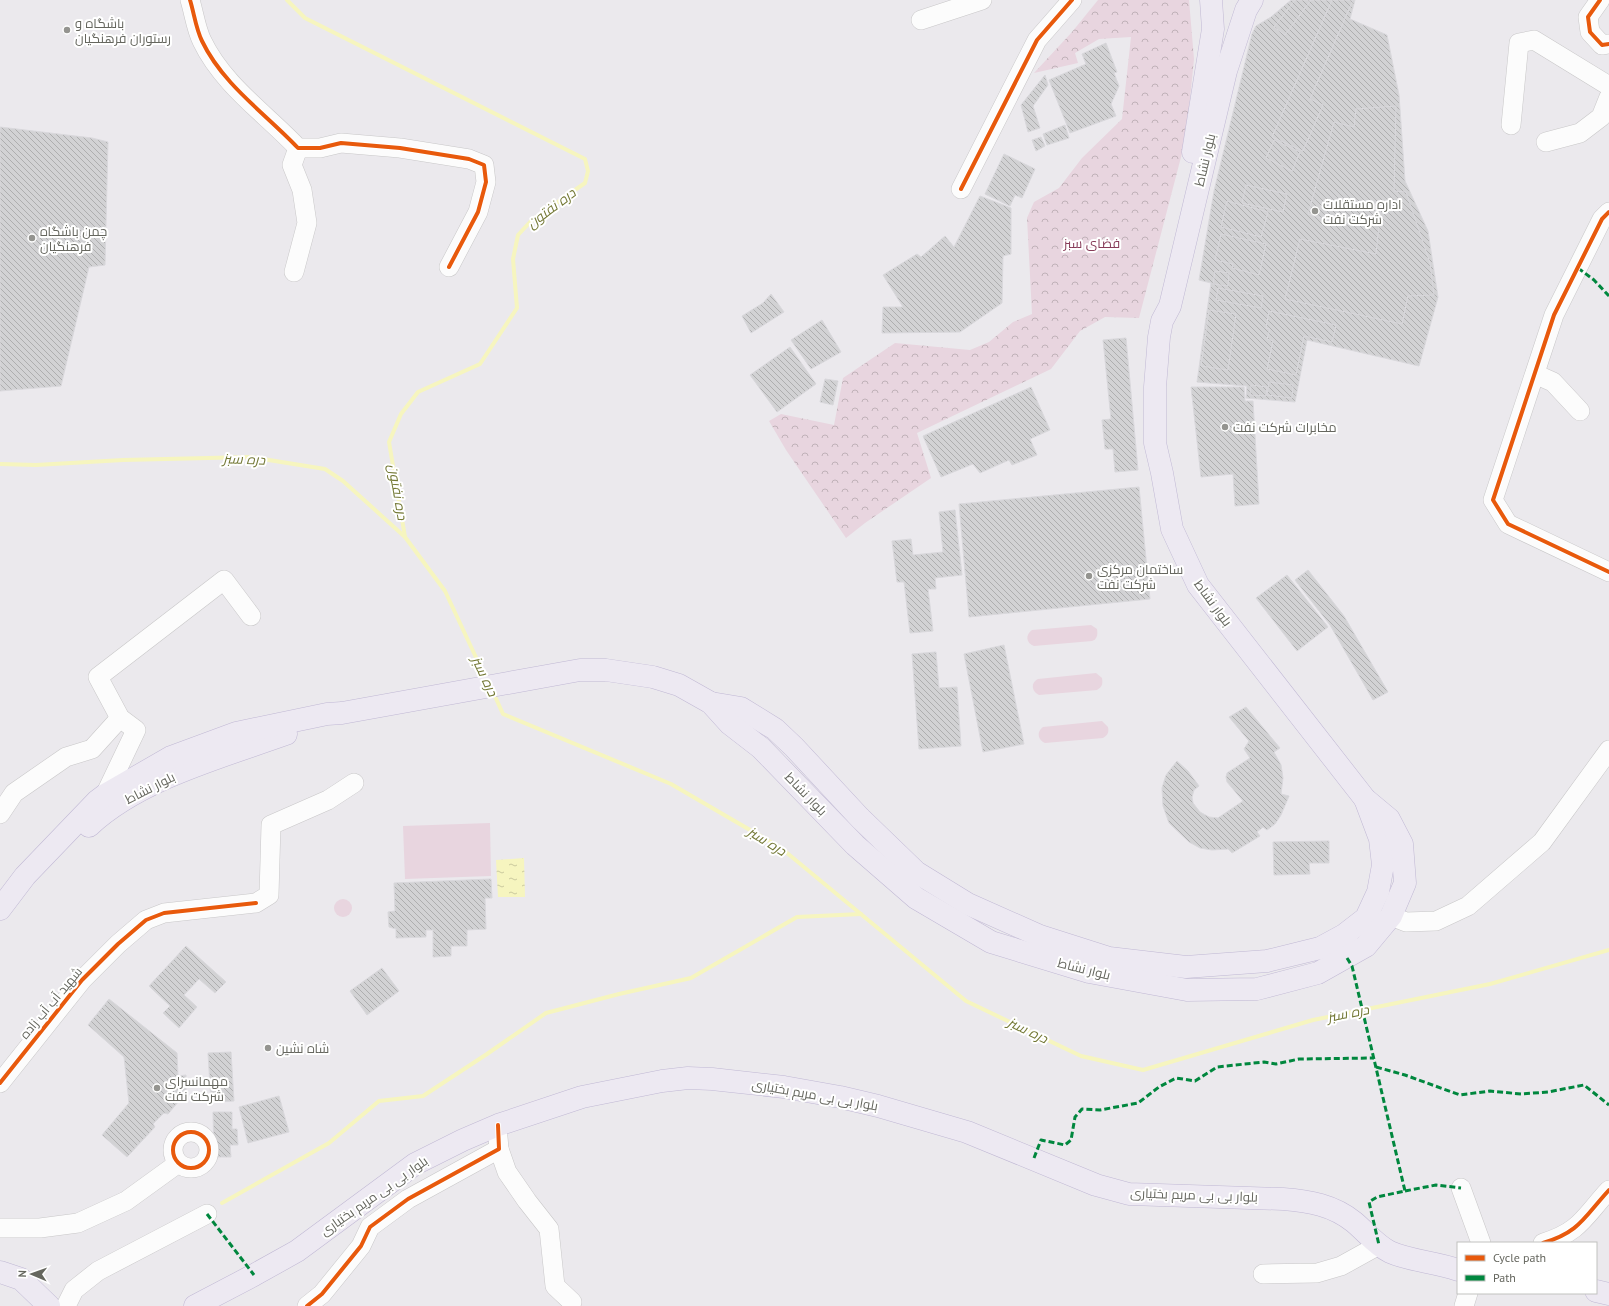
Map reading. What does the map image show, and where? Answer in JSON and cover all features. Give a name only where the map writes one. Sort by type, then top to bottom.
[{"type":"main road","name":"بلوار نشاط","points":[[1162,321],[1158,310],[1163,278],[1193,152],[1212,36],[1211,0]]},
{"type":"main road","name":"بلوار نشاط","points":[[0,910],[26,876],[105,794],[171,757],[236,733],[326,714],[342,713],[580,670],[606,670],[653,677],[680,684],[711,703],[730,724],[761,748],[855,845],[916,898],[991,942],[1089,972],[1187,990],[1257,989],[1318,973],[1366,946],[1391,916],[1405,883],[1402,844],[1389,819],[1365,799],[1198,585],[1172,529],[1155,443],[1155,387],[1162,321],[1170,306],[1226,71],[1246,10],[1252,0]]},
{"type":"main road","name":"بلوار نشاط","points":[[711,703],[741,708],[775,729],[794,747],[860,818],[916,872],[975,908],[1040,936],[1109,958],[1186,967],[1267,961],[1320,948],[1344,935],[1366,918],[1378,892],[1383,865],[1380,839],[1365,799]]},
{"type":"main road","name":"بلوار نشاط","points":[[0,926],[71,843],[98,818],[127,798],[164,779],[329,720],[342,713]]},
{"type":"main road","name":"بلوار بی بی مریم بختیاری","points":[[195,1306],[254,1276],[297,1251],[415,1164],[463,1140],[498,1125],[582,1098],[662,1081],[688,1078],[777,1086],[840,1097],[925,1119],[973,1134],[1096,1185],[1129,1194],[1283,1199],[1306,1201],[1324,1205],[1354,1222],[1379,1245],[1390,1252],[1401,1256],[1443,1264],[1457,1270]]},
{"type":"main road","points":[[0,1272],[20,1279],[50,1306]]},
{"type":"main road","points":[[1597,1291],[1609,1294]]},
{"type":"street","points":[[190,0],[201,41],[218,66],[236,89],[278,126],[298,148],[320,148],[341,143],[400,148],[469,159],[484,165],[486,182],[478,212],[449,267]]},
{"type":"street","points":[[921,20],[982,0]]},
{"type":"street","points":[[961,189],[1036,40],[1072,0]]},
{"type":"street","points":[[1600,0],[1588,17],[1590,32],[1602,44],[1609,44]]},
{"type":"street","points":[[1511,125],[1519,43],[1534,40],[1609,86]]},
{"type":"street","points":[[1546,142],[1580,133],[1601,118],[1609,97]]},
{"type":"street","points":[[294,272],[307,223],[302,190],[292,165],[298,148]]},
{"type":"street","points":[[1609,212],[1602,219],[1554,315],[1493,500],[1508,524],[1609,572]]},
{"type":"street","points":[[1535,374],[1553,382],[1580,411]]},
{"type":"street","points":[[105,794],[136,730],[120,718],[98,677],[224,580],[251,616]]},
{"type":"street","points":[[0,814],[14,793],[66,757],[92,749],[120,718]]},
{"type":"street","points":[[1391,916],[1406,922],[1436,921],[1468,906],[1542,842],[1609,750]]},
{"type":"street","name":"شهید آب آب زاده","points":[[0,1083],[82,980],[118,944],[146,920],[164,913],[256,903],[269,896],[271,824],[328,800],[354,783]]},
{"type":"street","points":[[498,1125],[498,1149],[507,1172],[527,1201],[550,1229],[555,1286],[572,1302]]},
{"type":"street","points":[[307,1306],[322,1294],[361,1246],[370,1227],[408,1199],[498,1149]]},
{"type":"street","points":[[0,1216],[61,1214],[87,1209],[174,1164],[173,1167],[126,1201],[78,1223],[40,1228],[0,1228]]},
{"type":"street","points":[[1461,1188],[1481,1242]]},
{"type":"street","points":[[1546,1242],[1554,1240],[1575,1229],[1587,1218],[1609,1190]]},
{"type":"street","points":[[66,1306],[74,1290],[98,1271],[206,1214]]},
{"type":"street","points":[[1263,1274],[1317,1273],[1341,1266],[1379,1245]]},
{"type":"street","points":[[1464,1306],[1468,1294]]},
{"type":"green space","name":"فضای سبز","points":[[1098,0],[1189,0],[1194,59],[1186,138],[1139,318],[1105,317],[1080,331],[1051,369],[917,433],[931,478],[865,523],[846,538],[786,450],[769,421],[781,414],[834,425],[843,378],[895,343],[970,350],[989,342],[1013,322],[1032,314],[1027,218],[1034,202],[1059,188],[1082,158],[1122,119],[1131,37],[1099,39],[1075,53],[1078,63],[1034,73],[1072,32]]},
{"type":"green space","points":[[1091,625],[1097,629],[1096,638],[1092,641],[1034,646],[1029,643],[1027,639],[1028,634],[1032,630]]},
{"type":"green space","points":[[1096,673],[1102,678],[1102,684],[1097,690],[1039,695],[1033,690],[1033,685],[1038,679]]},
{"type":"green space","points":[[1102,721],[1108,727],[1107,735],[1103,738],[1045,743],[1039,738],[1039,731],[1043,727]]},
{"type":"green space","points":[[490,823],[491,876],[405,879],[403,826]]},
{"type":"green space","points":[[343,899],[349,902],[352,908],[349,914],[343,917],[337,914],[334,908],[337,902]]},
{"type":"water","points":[[524,858],[525,897],[498,897],[496,860]]},
{"type":"building","name":"اداره مستقلات شرکت نفت","points":[[1291,0],[1355,0],[1350,19],[1387,35],[1399,95],[1405,181],[1428,231],[1438,297],[1419,366],[1307,340],[1295,402],[1246,398],[1247,386],[1197,382],[1211,283],[1199,280],[1214,191],[1252,34],[1256,26],[1271,17]]},
{"type":"building","points":[[1295,0],[1311,0],[1285,35],[1274,27]]},
{"type":"building","points":[[1332,0],[1353,0],[1310,99],[1323,105],[1303,151],[1272,137]]},
{"type":"building","points":[[1106,43],[1117,72],[1114,73],[1119,86],[1111,104],[1116,116],[1070,133],[1049,80],[1086,64],[1082,54]]},
{"type":"building","points":[[1045,75],[1048,85],[1033,106],[1040,128],[1028,132],[1021,105]]},
{"type":"building","points":[[1396,106],[1394,191],[1406,192],[1430,263],[1434,295],[1408,296],[1402,324],[1285,299],[1300,239],[1376,254],[1381,206],[1341,198],[1334,222],[1308,214],[1334,122],[1354,127],[1356,109]]},
{"type":"building","points":[[1065,125],[1069,138],[1047,145],[1043,134]]},
{"type":"building","points":[[0,127],[92,138],[108,142],[105,265],[89,267],[61,386],[0,391]]},
{"type":"building","points":[[1041,137],[1045,146],[1036,151],[1032,140]]},
{"type":"building","points":[[1274,140],[1300,152],[1292,171],[1266,158]]},
{"type":"building","points":[[1004,154],[1035,169],[1022,198],[1015,195],[1010,206],[985,194]]},
{"type":"building","points":[[1246,185],[1287,194],[1283,212],[1242,203]]},
{"type":"building","points":[[980,196],[1011,208],[1011,254],[1003,256],[1002,303],[960,332],[882,333],[883,307],[903,307],[883,275],[917,254],[921,257],[945,236],[954,247]]},
{"type":"building","points":[[1227,201],[1268,212],[1261,237],[1221,227]]},
{"type":"building","points":[[1221,234],[1266,244],[1259,275],[1232,268],[1233,264],[1215,260]]},
{"type":"building","points":[[1215,271],[1229,273],[1228,286],[1213,284]]},
{"type":"building","points":[[1218,288],[1263,296],[1261,308],[1216,300]]},
{"type":"building","points":[[771,294],[784,312],[751,333],[742,316],[763,303]]},
{"type":"building","points":[[1209,310],[1236,314],[1228,370],[1201,366]]},
{"type":"building","points":[[1269,311],[1336,325],[1332,342],[1304,336],[1296,375],[1267,369],[1273,341],[1267,339],[1270,329],[1266,328]]},
{"type":"building","points":[[822,320],[841,352],[811,369],[791,340]]},
{"type":"building","points":[[1126,338],[1138,470],[1115,472],[1113,449],[1105,449],[1102,420],[1111,419],[1103,340]]},
{"type":"building","points":[[790,347],[816,384],[777,412],[750,375]]},
{"type":"building","points":[[825,379],[838,381],[833,405],[820,402]]},
{"type":"building","points":[[1269,382],[1293,385],[1292,398],[1267,395]]},
{"type":"building","points":[[1251,385],[1267,387],[1266,396],[1250,395]]},
{"type":"building","points":[[1031,387],[1050,430],[1030,439],[1037,455],[1012,465],[1009,460],[980,473],[973,464],[941,477],[923,436]]},
{"type":"building","name":"مخابرات شرکت نفت","points":[[1191,387],[1244,387],[1245,401],[1253,401],[1259,504],[1235,506],[1233,474],[1201,477]]},
{"type":"building","points":[[1139,487],[1150,599],[969,617],[959,504]]},
{"type":"building","points":[[955,510],[962,575],[935,578],[936,589],[928,589],[933,631],[910,633],[904,582],[897,582],[892,541],[911,539],[913,555],[943,552],[939,512]]},
{"type":"building","points":[[1308,570],[1344,616],[1388,692],[1373,700],[1330,625],[1295,580]]},
{"type":"building","points":[[1287,575],[1328,627],[1297,651],[1256,598]]},
{"type":"building","points":[[1004,645],[1024,744],[983,752],[964,654]]},
{"type":"building","points":[[936,652],[939,688],[957,687],[961,746],[919,749],[912,654]]},
{"type":"building","points":[[1246,707],[1280,748],[1274,752],[1281,765],[1283,778],[1281,794],[1289,796],[1281,815],[1275,824],[1267,830],[1263,827],[1257,832],[1260,836],[1232,853],[1228,849],[1212,850],[1200,848],[1189,842],[1169,823],[1163,806],[1162,788],[1166,775],[1177,761],[1188,771],[1199,786],[1194,790],[1192,797],[1193,803],[1200,812],[1209,817],[1218,818],[1243,801],[1227,782],[1226,777],[1227,773],[1250,758],[1244,749],[1249,741],[1229,717]]},
{"type":"building","points":[[1329,841],[1329,863],[1309,863],[1310,874],[1274,875],[1273,842]]},
{"type":"building","points":[[491,879],[492,898],[485,898],[486,929],[467,930],[467,946],[451,946],[451,956],[433,957],[433,930],[426,930],[426,937],[396,938],[396,929],[389,927],[388,912],[395,911],[394,883]]},
{"type":"building","points":[[186,946],[226,982],[215,993],[199,979],[184,995],[197,1007],[179,1028],[163,1013],[170,1006],[149,986]]},
{"type":"building","points":[[382,968],[399,991],[367,1015],[350,991]]},
{"type":"building","name":"مهمانسرای شرکت نفت","points":[[109,999],[177,1053],[178,1076],[186,1075],[186,1100],[179,1101],[168,1114],[164,1113],[153,1124],[155,1127],[127,1157],[102,1135],[129,1103],[124,1057],[88,1025]]},
{"type":"building","points":[[231,1052],[234,1101],[211,1102],[208,1053]]},
{"type":"building","points":[[279,1096],[289,1132],[248,1143],[239,1107]]},
{"type":"building","points":[[213,1112],[232,1112],[232,1129],[237,1129],[238,1145],[230,1145],[231,1157],[214,1157]]},
{"type":"waterway","name":"دره نفتون","points":[[287,0],[305,18],[585,159],[588,171],[585,183],[531,221],[518,235],[513,259],[517,308],[480,364],[418,392],[401,414],[389,442],[405,537]]},
{"type":"waterway","name":"دره سبز","points":[[0,464],[36,465],[123,460],[250,457],[325,469],[343,481],[405,537],[445,591],[487,681]]},
{"type":"waterway","name":"دره سبز","points":[[493,692],[503,714],[671,784],[781,848],[966,1001],[1081,1056],[1143,1070],[1313,1020],[1490,984],[1609,950]]},
{"type":"waterway","points":[[222,1203],[329,1143],[379,1101],[423,1096],[546,1013],[619,994],[691,978],[797,917],[861,914]]},
{"type":"marked path","points":[[1578,268],[1594,280],[1609,296]]},
{"type":"marked path","points":[[1347,958],[1352,966],[1405,1191],[1377,1197],[1369,1202],[1379,1245]]},
{"type":"marked path","points":[[1034,1158],[1041,1140],[1065,1145],[1071,1140],[1075,1117],[1082,1109],[1100,1110],[1138,1103],[1159,1087],[1176,1078],[1195,1081],[1217,1067],[1264,1062],[1276,1064],[1299,1059],[1374,1058]]},
{"type":"marked path","points":[[1376,1067],[1405,1075],[1460,1095],[1490,1091],[1521,1094],[1548,1092],[1584,1085],[1609,1105]]},
{"type":"marked path","points":[[1405,1191],[1436,1185],[1461,1188]]},
{"type":"marked path","points":[[207,1214],[254,1275]]},
{"type":"cycle path","points":[[190,0],[202,41],[221,72],[298,148],[320,148],[341,143],[400,148],[469,159],[484,165],[486,182],[478,212],[449,267]]},
{"type":"cycle path","points":[[961,189],[1037,40],[1072,0]]},
{"type":"cycle path","points":[[1600,0],[1588,17],[1590,32],[1602,45],[1609,44]]},
{"type":"cycle path","points":[[1609,212],[1602,219],[1554,315],[1493,500],[1508,524],[1609,572]]},
{"type":"cycle path","points":[[0,1083],[82,980],[118,944],[146,920],[164,913],[256,903]]},
{"type":"cycle path","points":[[307,1306],[322,1294],[361,1246],[370,1227],[408,1199],[499,1149],[498,1125]]},
{"type":"cycle path","points":[[195,1132],[204,1137],[208,1143],[209,1150],[208,1157],[204,1163],[195,1168],[187,1168],[178,1163],[174,1157],[173,1146],[178,1137],[184,1133],[195,1132]]},
{"type":"cycle path","points":[[1546,1242],[1574,1229],[1609,1190]]},
{"type":"place","name":"باشگاه و رستوران فرهنگیان","points":[[67,30]]},
{"type":"place","name":"اداره مستقلات شرکت نفت","points":[[1315,211]]},
{"type":"place","name":"چمن باشگاه فرهنگیان","points":[[32,238]]},
{"type":"place","name":"مخابرات شرکت نفت","points":[[1225,427]]},
{"type":"place","name":"ساختمان مرکزی شرکت نفت","points":[[1089,576]]},
{"type":"place","name":"شاه نشین","points":[[268,1048]]},
{"type":"place","name":"مهمانسرای شرکت نفت","points":[[157,1088]]}]
